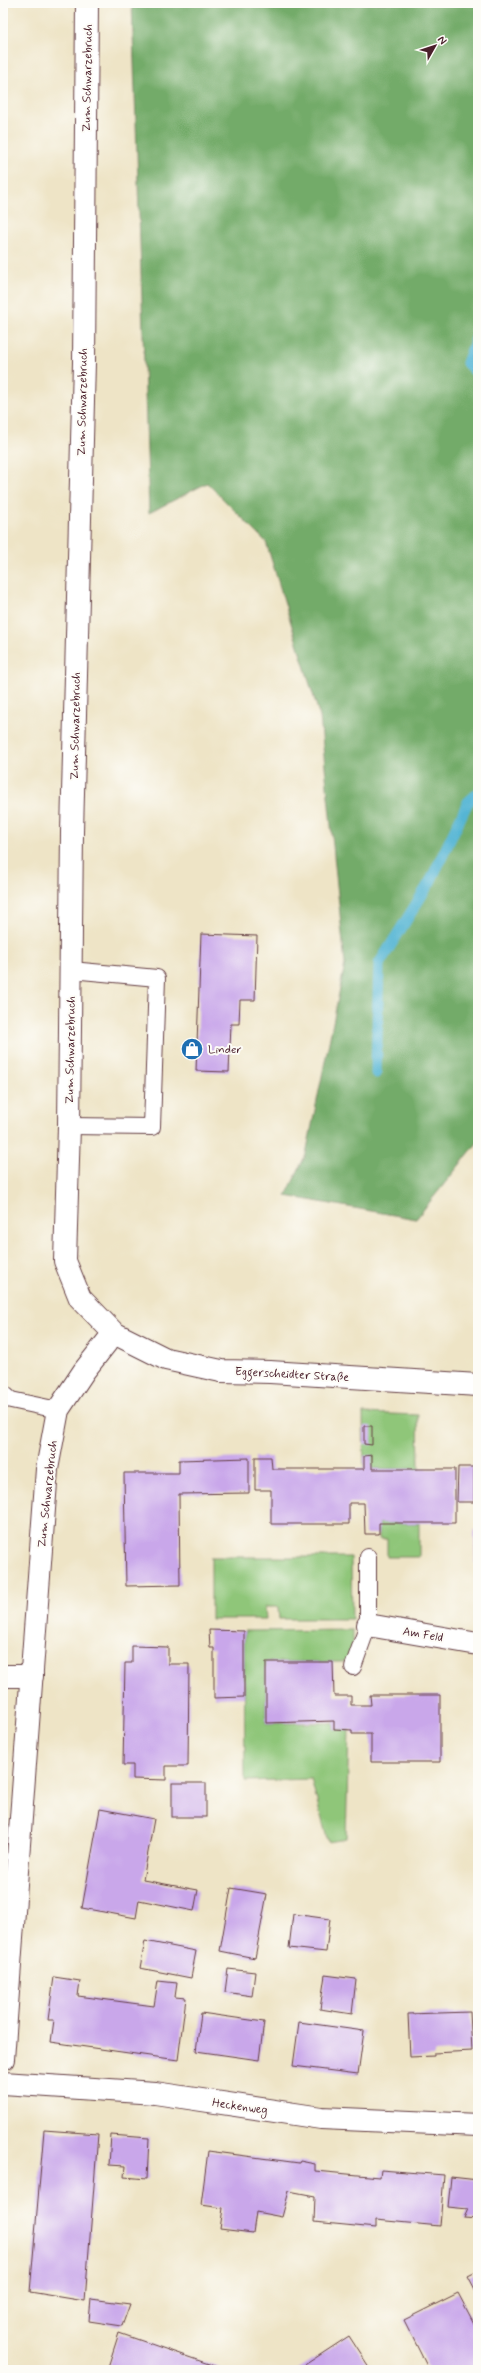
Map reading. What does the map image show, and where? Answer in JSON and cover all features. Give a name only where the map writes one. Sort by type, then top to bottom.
[{"type":"street","name":"Zum Schwarzebruch","points":[[3,2059],[47,1469],[58,1410],[84,1371],[114,1333],[80,1298],[65,1261],[69,1126],[72,824],[84,362],[88,3]]},
{"type":"street","name":"Eggerscheidter Straße","points":[[114,1333],[166,1359],[221,1371],[270,1372],[478,1385]]},
{"type":"street","name":"Am Feld","points":[[368,1625],[478,1644]]},
{"type":"street","points":[[3,1676],[32,1676]]},
{"type":"street","name":"Heckenweg","points":[[3,2084],[155,2093],[321,2118],[478,2124]]},
{"type":"lane","points":[[69,1126],[152,1127],[157,978],[71,970]]},
{"type":"lane","points":[[3,1393],[11,1400],[58,1410]]},
{"type":"lane","points":[[353,1667],[368,1625],[368,1557]]},
{"type":"green space","points":[[132,3],[478,3],[478,1142],[416,1219],[286,1196],[306,1154],[345,964],[320,717],[266,542],[207,483],[149,513]]},
{"type":"green space","points":[[363,1413],[418,1415],[419,1469],[364,1469]]},
{"type":"green space","points":[[379,1523],[419,1523],[419,1557],[387,1557],[387,1539],[379,1539]]},
{"type":"green space","points":[[211,1557],[351,1557],[352,1619],[279,1619],[278,1607],[265,1607],[266,1619],[211,1619]]},
{"type":"green space","points":[[353,1630],[353,1662],[266,1662],[266,1723],[334,1723],[334,1729],[349,1730],[346,1839],[328,1842],[311,1779],[245,1781],[244,1631]]},
{"type":"building","points":[[201,934],[257,936],[255,1000],[240,1000],[239,1024],[231,1024],[229,1072],[196,1071]]},
{"type":"building","points":[[364,1426],[372,1426],[372,1445],[364,1444]]},
{"type":"building","points":[[372,1455],[372,1469],[455,1469],[455,1523],[379,1523],[379,1534],[365,1534],[364,1503],[349,1503],[349,1524],[271,1524],[271,1490],[255,1490],[255,1457],[271,1457],[272,1469],[364,1469],[364,1456]]},
{"type":"building","points":[[249,1458],[249,1493],[179,1494],[180,1585],[126,1586],[124,1473],[179,1473],[179,1460]]},
{"type":"building","points":[[458,1467],[474,1467],[474,1502],[457,1502]]},
{"type":"building","points":[[474,1530],[478,1531],[478,1564],[475,1564]]},
{"type":"building","points":[[209,1630],[244,1631],[244,1697],[214,1698],[214,1648],[210,1648]]},
{"type":"building","points":[[132,1646],[168,1647],[168,1664],[189,1664],[188,1766],[166,1766],[166,1780],[133,1779],[133,1765],[123,1765],[125,1663],[132,1663]]},
{"type":"building","points":[[266,1662],[333,1662],[334,1696],[351,1696],[351,1705],[371,1705],[370,1695],[440,1695],[440,1762],[371,1762],[371,1734],[352,1734],[352,1730],[334,1729],[334,1721],[266,1723]]},
{"type":"building","points":[[172,1783],[206,1783],[206,1817],[172,1817]]},
{"type":"building","points":[[100,1809],[154,1819],[143,1880],[198,1890],[194,1911],[139,1900],[136,1918],[82,1908]]},
{"type":"building","points":[[231,1888],[267,1894],[255,1958],[220,1951]]},
{"type":"building","points":[[293,1914],[330,1919],[326,1952],[289,1948]]},
{"type":"building","points":[[145,1941],[196,1951],[191,1978],[140,1968]]},
{"type":"building","points":[[228,1969],[255,1972],[252,1996],[225,1992]]},
{"type":"building","points":[[325,1975],[356,1979],[352,2014],[320,2009]]},
{"type":"building","points":[[54,1977],[80,1981],[78,1996],[154,2006],[158,1981],[177,1983],[175,1997],[186,1998],[178,2060],[51,2042],[54,2020],[48,2020]]},
{"type":"building","points":[[470,2012],[472,2051],[434,2053],[434,2056],[410,2057],[408,2014]]},
{"type":"building","points":[[201,2013],[264,2022],[259,2060],[196,2051]]},
{"type":"building","points":[[299,2022],[364,2031],[358,2074],[293,2066]]},
{"type":"building","points":[[44,2130],[98,2134],[85,2301],[30,2292]]},
{"type":"building","points":[[111,2135],[149,2138],[147,2179],[124,2177],[125,2166],[109,2165]]},
{"type":"building","points":[[208,2151],[299,2163],[300,2161],[315,2164],[315,2171],[380,2177],[381,2170],[444,2175],[440,2226],[376,2220],[376,2228],[314,2222],[315,2196],[289,2191],[282,2217],[256,2212],[253,2233],[220,2229],[223,2208],[201,2205]]},
{"type":"building","points":[[451,2177],[478,2180],[478,2219],[464,2218],[468,2209],[448,2207]]},
{"type":"building","points":[[478,2271],[478,2295],[468,2276]]},
{"type":"building","points":[[458,2293],[478,2331],[478,2370],[429,2370],[404,2320]]},
{"type":"building","points":[[91,2299],[130,2304],[122,2326],[89,2321]]},
{"type":"building","points":[[119,2333],[226,2370],[117,2370],[108,2367]]},
{"type":"building","points":[[349,2336],[371,2370],[297,2370]]},
{"type":"waterway","points":[[478,334],[467,363],[478,374]]},
{"type":"waterway","points":[[376,1073],[379,964],[430,882],[468,802],[478,793]]},
{"type":"place","name":"Linder","points":[[192,1049]]}]
